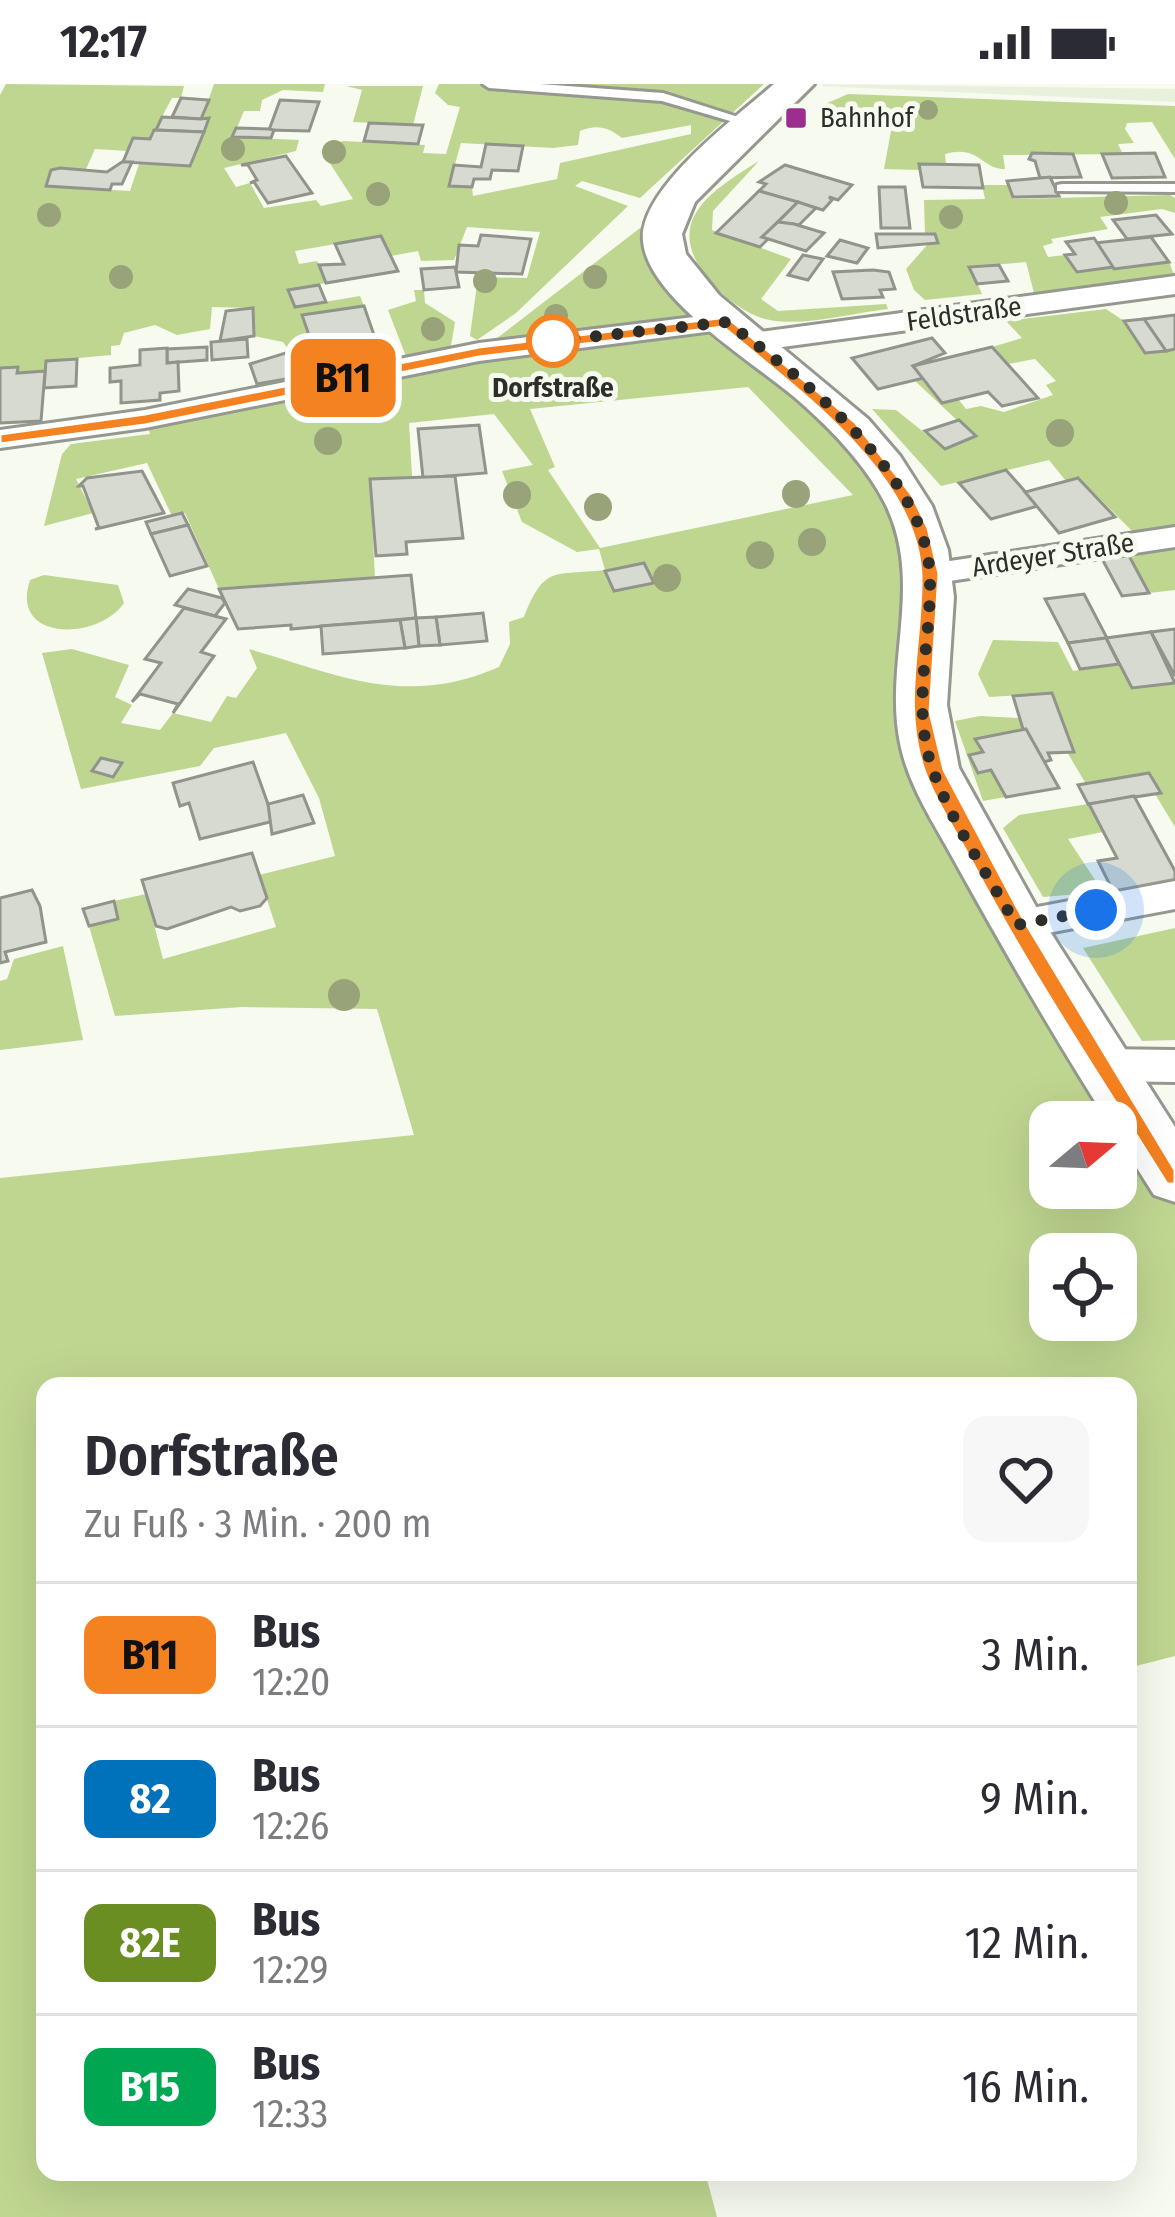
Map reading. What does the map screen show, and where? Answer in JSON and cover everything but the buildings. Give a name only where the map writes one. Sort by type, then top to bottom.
[{"type":"main road","name":"Ardeyer Straße","points":[[796,84],[670,205],[662,236],[685,285],[849,426],[893,479],[920,528],[930,574],[920,712],[928,756],[1016,925],[1175,1177]]},
{"type":"street","name":"Feldstraße","points":[[740,332],[1175,285]]},
{"type":"street","points":[[0,439],[145,419],[479,352],[740,332]]},
{"type":"street","name":"Ardeyer Straße","points":[[930,574],[1175,537]]},
{"type":"street","points":[[1016,925],[1175,895]]},
{"type":"street","points":[[1101,1065],[1175,1066]]},
{"type":"lane","points":[[489,84],[663,97],[754,124]]},
{"type":"lane","points":[[1062,188],[1175,188]]},
{"type":"shaded area","points":[[821,86],[1175,89],[1175,102]]},
{"type":"green space","points":[[6,84],[184,86],[181,98],[172,98],[150,139],[133,138],[128,151],[95,149],[86,169],[51,171],[48,186],[130,191],[139,164],[190,166],[209,119],[202,118],[214,84],[325,84],[323,92],[283,90],[262,100],[260,111],[244,111],[233,137],[299,140],[296,151],[224,168],[236,187],[250,183],[264,208],[316,200],[321,206],[353,199],[322,151],[343,141],[425,145],[423,153],[446,154],[460,107],[448,105],[435,93],[439,84],[764,84],[640,198],[582,181],[575,186],[628,206],[516,313],[477,340],[470,336],[478,277],[527,278],[540,232],[467,227],[454,260],[421,261],[418,251],[391,256],[381,236],[295,251],[299,264],[317,261],[326,283],[289,290],[295,307],[360,296],[364,306],[303,315],[317,353],[294,357],[283,342],[254,336],[253,308],[212,307],[210,329],[177,335],[155,325],[124,333],[120,345],[111,346],[111,355],[47,361],[45,371],[17,373],[17,367],[0,368],[0,95]],"holes":[[[691,125],[691,134],[560,163],[557,179],[473,196],[472,187],[449,185],[461,143],[553,148],[578,145],[580,131],[597,127],[622,138]]]},
{"type":"green space","points":[[346,86],[423,86],[413,125],[353,122],[362,90]]},
{"type":"green space","points":[[848,94],[1175,106],[1175,159],[1152,122],[1127,123],[1125,129],[1134,143],[1118,144],[1123,154],[1003,155],[1005,169],[973,154],[956,152],[945,154],[946,164],[920,164],[921,170],[884,169],[893,120],[823,111],[825,104]]},
{"type":"green space","points":[[759,161],[713,211],[712,230],[791,259],[761,299],[778,311],[886,304],[888,309],[779,321],[743,309],[711,282],[696,261],[691,226],[708,197]]},
{"type":"green space","points":[[982,185],[1009,185],[1013,199],[1170,195],[1175,198],[1175,213],[1162,209],[1100,217],[1108,229],[1051,239],[1053,243],[1043,246],[1048,257],[1065,255],[1077,272],[1169,262],[1175,277],[1042,296],[1034,293],[1026,262],[970,267],[982,294],[925,300],[914,290],[906,269],[928,244],[937,242],[925,234],[924,200],[985,199]]},
{"type":"green space","points":[[670,205],[661,236],[893,479],[920,712],[1133,1101],[1029,1101],[1029,1209],[1137,1209],[1137,1108],[1175,1177],[1175,1656],[1137,1666],[1137,1377],[36,1377],[36,2181],[707,2181],[717,2217],[0,2217],[0,1178],[414,1135],[377,1009],[242,1007],[115,1016],[89,926],[117,919],[114,901],[146,894],[163,959],[276,927],[259,875],[335,856],[319,798],[286,733],[214,748],[200,766],[81,789],[42,653],[72,649],[129,665],[115,697],[132,705],[121,723],[160,730],[173,713],[211,722],[227,696],[236,698],[257,668],[249,649],[343,677],[402,686],[465,679],[499,667],[510,644],[509,622],[524,617],[545,580],[605,570],[599,549],[577,552],[522,522],[502,471],[533,465],[494,414],[409,423],[412,476],[370,480],[375,578],[219,589],[185,513],[172,516],[147,463],[76,479],[93,513],[44,526],[62,454],[71,444],[150,434],[145,419],[479,352]],"holes":[[[748,387],[853,495],[600,548],[548,470],[555,467],[530,409]]]},
{"type":"green space","points":[[414,290],[424,290],[425,303],[455,322],[450,351],[407,359],[388,310],[416,301]]},
{"type":"green space","points":[[1106,309],[1124,321],[1145,353],[1175,349],[1175,528],[1135,534],[1079,478],[1066,481],[1049,460],[941,486],[872,409],[896,410],[945,449],[975,437],[914,380],[921,379],[942,403],[958,399],[966,409],[981,406],[1004,412],[1053,395],[1046,385],[1056,381],[1035,359],[1008,364],[992,347],[1022,338],[1006,321]]},
{"type":"green space","points":[[1175,547],[1175,590],[1149,593],[1128,554]]},
{"type":"green space","points":[[44,575],[118,585],[124,603],[112,615],[77,629],[44,625],[32,615],[27,600],[30,580]]},
{"type":"green space","points":[[993,640],[1058,642],[1073,671],[1119,664],[1132,688],[1175,683],[1175,827],[1155,794],[1086,784],[1067,752],[1052,693],[989,697],[978,674]]},
{"type":"green space","points":[[980,716],[1019,718],[1026,729],[976,739],[983,752],[969,755],[978,773],[991,770],[1006,797],[983,801],[955,721]]},
{"type":"green space","points":[[1088,804],[1103,832],[1068,839],[1103,892],[1043,897],[1003,828],[1019,815]]},
{"type":"green space","points":[[1175,928],[1175,1040],[1142,1041],[1083,948]]},
{"type":"green space","points":[[63,946],[83,1040],[0,1050],[0,981],[7,979],[14,959]]},
{"type":"bus line","name":"B11","points":[[0,439],[145,419],[479,352],[727,322],[849,426],[903,495],[920,528],[930,574],[920,712],[928,756],[1016,925],[1175,1177]]},
{"type":"place","name":"Bahnhof","points":[[796,118]]},
{"type":"place","name":"Dorfstraße","points":[[553,341]]},
{"type":"route","points":[[553,341],[727,322],[849,426],[893,479],[920,528],[930,574],[920,712],[928,756],[944,791],[1016,925],[1096,910]]}]
